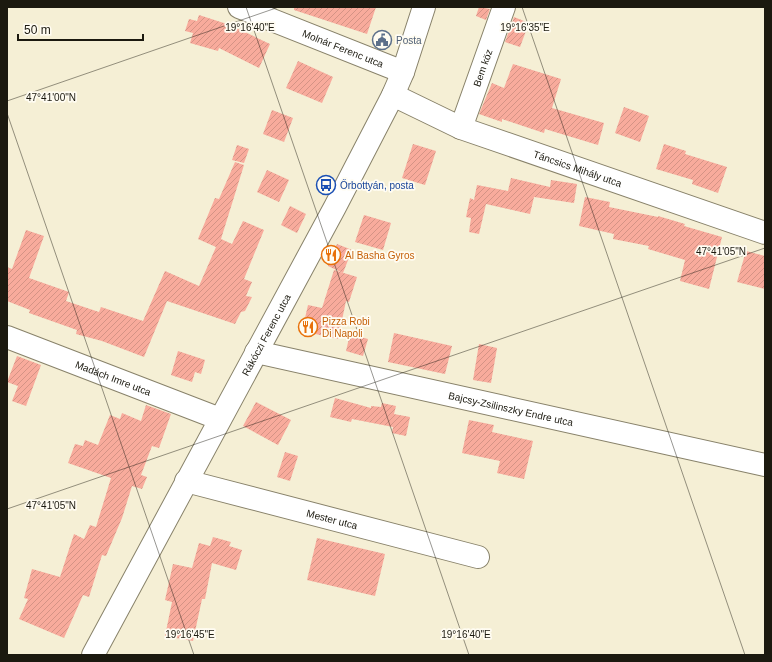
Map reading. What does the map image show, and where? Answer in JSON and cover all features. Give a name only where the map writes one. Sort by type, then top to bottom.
[{"type":"street","name":"Molnár Ferenc utca","points":[[239,7],[403,72]]},
{"type":"street","name":"Rákóczi Ferenc utca","points":[[93,655],[393,95],[403,72],[424,7]]},
{"type":"street","name":"Bem köz","points":[[461,128],[504,7]]},
{"type":"street","name":"Táncsics Mihály utca","points":[[393,95],[461,128],[765,233]]},
{"type":"street","name":"Madách Imre utca","points":[[7,337],[220,419]]},
{"type":"street","name":"Bajcsy-Zsilinszky Endre utca","points":[[256,352],[765,465]]},
{"type":"street","name":"Mester utca","points":[[186,481],[478,557]]},
{"type":"building","points":[[294,7],[376,7],[367,34],[294,10]]},
{"type":"building","points":[[479,7],[490,9],[486,20],[476,16]]},
{"type":"building","points":[[199,15],[230,25],[270,44],[259,68],[219,48],[218,51],[190,43],[193,33],[185,31],[189,19],[197,21]]},
{"type":"building","points":[[514,17],[529,23],[520,47],[505,42]]},
{"type":"building","points":[[298,61],[333,77],[322,103],[286,88]]},
{"type":"building","points":[[513,64],[561,79],[552,108],[604,123],[598,145],[545,129],[544,133],[502,119],[502,122],[479,114],[492,83],[504,88]]},
{"type":"building","points":[[624,107],[649,116],[640,142],[615,133]]},
{"type":"building","points":[[272,110],[293,118],[284,142],[263,134]]},
{"type":"building","points":[[413,144],[436,151],[425,185],[402,178]]},
{"type":"building","points":[[664,144],[686,151],[685,154],[727,167],[718,193],[692,184],[693,180],[656,169]]},
{"type":"building","points":[[237,145],[249,149],[244,163],[232,160]]},
{"type":"building","points":[[235,162],[244,165],[221,239],[232,244],[243,221],[264,230],[244,279],[252,282],[246,296],[252,297],[245,311],[241,312],[235,324],[167,301],[144,357],[102,341],[76,334],[77,330],[29,313],[30,310],[7,301],[7,267],[12,269],[26,230],[44,236],[29,278],[69,292],[66,301],[99,312],[101,307],[143,321],[165,271],[199,286],[216,247],[198,239],[215,198],[219,199]]},
{"type":"building","points":[[267,170],[289,180],[279,202],[257,192]]},
{"type":"building","points":[[511,178],[550,187],[551,180],[577,184],[574,203],[534,197],[530,214],[486,204],[479,234],[469,232],[471,218],[466,217],[470,198],[474,200],[477,185],[508,191]]},
{"type":"building","points":[[585,197],[610,202],[609,207],[658,216],[685,224],[684,226],[722,237],[709,289],[680,281],[685,260],[648,249],[649,246],[613,239],[614,234],[579,226]]},
{"type":"building","points":[[290,206],[306,214],[297,233],[281,225]]},
{"type":"building","points":[[364,215],[391,223],[383,250],[355,242]]},
{"type":"building","points":[[337,244],[352,250],[343,273],[328,266]]},
{"type":"building","points":[[746,251],[765,256],[765,289],[737,282]]},
{"type":"building","points":[[334,270],[357,277],[349,302],[346,301],[338,339],[302,331],[308,305],[322,308]]},
{"type":"building","points":[[394,333],[452,346],[445,374],[388,362]]},
{"type":"building","points":[[350,334],[368,339],[363,356],[346,351]]},
{"type":"building","points":[[479,344],[497,348],[491,383],[473,380]]},
{"type":"building","points":[[178,351],[205,360],[201,374],[195,372],[192,382],[171,375]]},
{"type":"building","points":[[17,356],[41,365],[26,406],[12,401],[18,386],[7,382]]},
{"type":"building","points":[[335,398],[371,408],[371,406],[381,407],[382,403],[396,406],[394,414],[410,417],[406,436],[392,433],[393,427],[352,419],[351,422],[330,417]]},
{"type":"building","points":[[256,402],[291,420],[278,445],[243,426]]},
{"type":"building","points":[[146,405],[171,414],[159,448],[152,446],[141,475],[147,477],[142,489],[132,486],[122,518],[106,556],[102,555],[89,597],[83,595],[64,638],[19,619],[28,599],[24,598],[32,569],[60,577],[74,534],[84,539],[90,525],[96,527],[111,478],[68,463],[75,444],[83,446],[85,440],[98,445],[110,415],[120,419],[122,413],[141,421]]},
{"type":"building","points":[[469,420],[494,425],[492,432],[533,441],[524,479],[497,473],[500,461],[462,453]]},
{"type":"building","points":[[285,452],[298,456],[290,481],[277,477]]},
{"type":"building","points":[[213,537],[231,542],[229,546],[242,550],[236,570],[212,563],[205,599],[202,599],[193,641],[165,636],[172,602],[165,600],[173,564],[192,568],[199,543],[210,546]]},
{"type":"building","points":[[317,538],[385,554],[375,596],[307,580]]},
{"type":"place","name":"Posta","points":[[382,40]]},
{"type":"place","name":"Őrbottyán, posta","points":[[326,185]]},
{"type":"place","name":"Al Basha Gyros","points":[[331,255]]},
{"type":"place","name":"Pizza Robi Di Napoli","points":[[308,327]]}]
